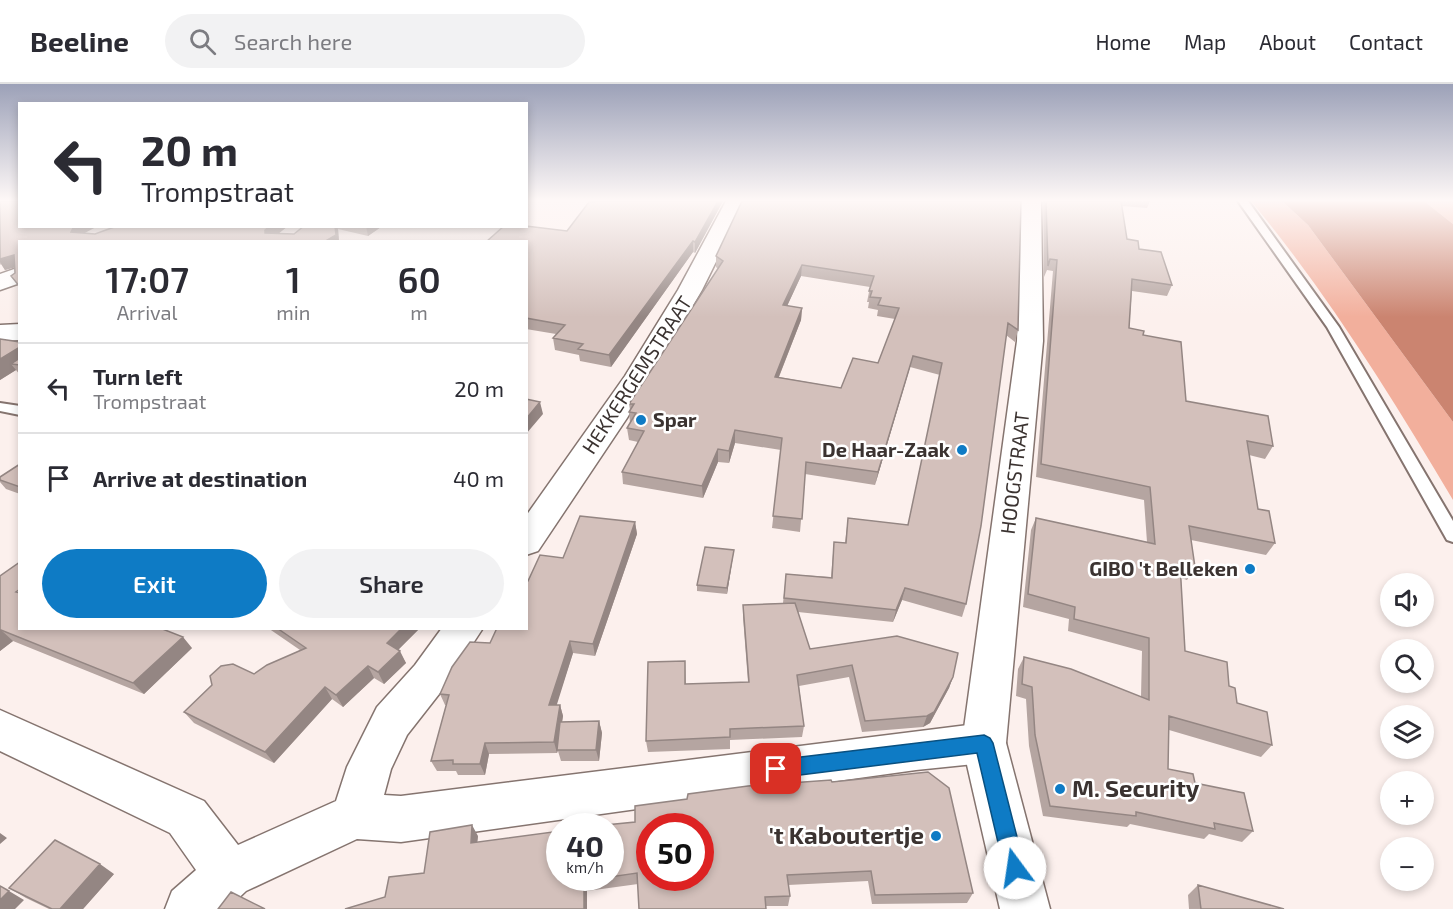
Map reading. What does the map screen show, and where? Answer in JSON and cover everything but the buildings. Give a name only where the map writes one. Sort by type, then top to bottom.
[{"type":"street","name":"HEKKERGEMSTRAAT","points":[[528,539],[652,356],[693,288],[717,240]]},
{"type":"street","name":"HOOGSTRAAT","points":[[984,743],[1030,341],[1031,240]]},
{"type":"street","points":[[0,283],[18,275]]},
{"type":"street","points":[[0,333],[18,332]]},
{"type":"street","points":[[355,816],[369,767],[392,721],[429,677],[463,630]]},
{"type":"street","points":[[0,730],[187,817],[229,874]]},
{"type":"street","points":[[190,909],[229,874],[355,816],[401,819],[984,743],[1025,909]]},
{"type":"lane","points":[[1270,240],[1333,327],[1453,536]]},
{"type":"lane","points":[[0,407],[18,411]]},
{"type":"shaded area","points":[[1282,240],[1319,240],[1453,422],[1453,500],[1358,346]]},
{"type":"shaded area","points":[[1319,240],[1453,240],[1453,422]]},
{"type":"place","name":"Spar","points":[[641,420]]},
{"type":"place","name":"De Haar-Zaak","points":[[962,450]]},
{"type":"place","name":"GIBO 't Belleken","points":[[1250,569]]},
{"type":"place","name":"M. Security","points":[[1060,789]]},
{"type":"place","name":"'t Kaboutertje","points":[[936,836]]},
{"type":"route","points":[[776,769],[984,743],[1015,868]]}]
